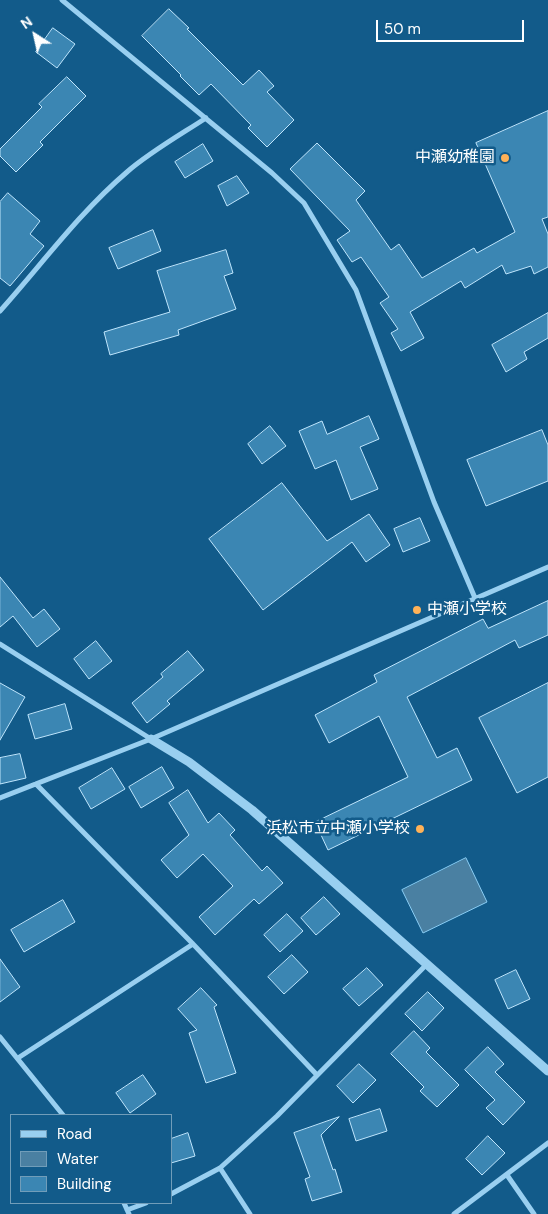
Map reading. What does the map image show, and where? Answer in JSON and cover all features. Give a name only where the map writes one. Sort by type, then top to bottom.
[{"type":"street","points":[[62,0],[272,173],[304,203],[356,290],[434,502],[475,598]]},
{"type":"street","points":[[0,311],[56,244],[104,194],[129,171],[206,118]]},
{"type":"street","points":[[0,798],[151,739],[548,567]]},
{"type":"street","points":[[0,644],[189,762],[252,810],[338,888],[428,964],[548,1071]]},
{"type":"street","points":[[36,784],[193,944],[317,1075]]},
{"type":"street","points":[[18,1058],[193,944]]},
{"type":"street","points":[[172,1193],[220,1168],[277,1116],[428,964]]},
{"type":"street","points":[[0,1037],[63,1114]]},
{"type":"street","points":[[454,1214],[548,1143]]},
{"type":"street","points":[[220,1168],[250,1214]]},
{"type":"street","points":[[507,1174],[534,1214]]},
{"type":"street","points":[[128,1212],[144,1204]]},
{"type":"water","points":[[466,858],[487,902],[423,933],[402,890]]},
{"type":"building","points":[[169,9],[243,85],[259,70],[274,86],[267,92],[294,120],[267,147],[248,128],[251,125],[211,84],[199,95],[142,36]]},
{"type":"building","points":[[53,28],[75,44],[57,68],[36,52]]},
{"type":"building","points":[[67,77],[86,96],[40,142],[43,145],[16,172],[0,156],[0,149],[42,107],[39,104]]},
{"type":"building","points":[[548,111],[548,217],[542,219],[548,234],[548,267],[534,274],[531,266],[506,274],[502,265],[465,288],[461,281],[410,312],[424,338],[401,351],[391,333],[398,329],[380,303],[389,297],[361,257],[352,262],[337,240],[350,231],[290,169],[317,143],[365,191],[356,200],[391,250],[399,244],[422,278],[474,248],[477,253],[515,232],[476,143]]},
{"type":"building","points":[[203,144],[213,161],[185,178],[175,162]]},
{"type":"building","points":[[237,176],[249,193],[227,206],[218,186]]},
{"type":"building","points":[[8,193],[40,221],[30,234],[44,246],[10,286],[0,278],[0,202]]},
{"type":"building","points":[[153,230],[161,251],[118,269],[109,248]]},
{"type":"building","points":[[226,250],[233,273],[224,276],[236,309],[178,330],[179,335],[110,355],[104,332],[170,312],[157,271]]},
{"type":"building","points":[[548,313],[548,338],[524,352],[527,359],[506,372],[492,345]]},
{"type":"building","points":[[369,416],[379,439],[360,447],[378,489],[351,500],[336,460],[315,469],[299,431],[322,421],[327,434]]},
{"type":"building","points":[[270,426],[286,446],[262,464],[248,444]]},
{"type":"building","points":[[542,430],[548,445],[548,481],[486,506],[467,460]]},
{"type":"building","points":[[282,483],[327,541],[369,514],[390,545],[366,562],[352,542],[263,610],[209,539]]},
{"type":"building","points":[[420,518],[430,541],[403,552],[394,529]]},
{"type":"building","points":[[0,577],[33,618],[44,609],[60,629],[37,647],[13,616],[0,627]]},
{"type":"building","points":[[548,601],[548,635],[519,648],[515,640],[407,697],[437,758],[457,748],[472,780],[328,850],[315,822],[408,777],[379,716],[329,743],[315,715],[377,682],[374,675],[483,619],[488,628]]},
{"type":"building","points":[[96,641],[112,661],[89,679],[74,659]]},
{"type":"building","points":[[188,651],[204,670],[167,701],[170,704],[147,723],[132,703],[163,677],[161,674]]},
{"type":"building","points":[[0,683],[25,697],[0,740]]},
{"type":"building","points":[[548,683],[548,777],[517,793],[479,718]]},
{"type":"building","points":[[65,704],[72,729],[35,739],[28,715]]},
{"type":"building","points":[[20,754],[26,778],[0,784],[0,758]]},
{"type":"building","points":[[162,767],[174,788],[141,808],[129,787]]},
{"type":"building","points":[[112,768],[125,789],[91,809],[79,788]]},
{"type":"building","points":[[188,790],[208,823],[219,813],[235,830],[230,835],[262,871],[267,866],[283,883],[259,904],[254,899],[215,935],[199,917],[233,886],[203,854],[177,878],[161,860],[189,835],[169,803]]},
{"type":"building","points":[[324,897],[340,914],[316,935],[301,918]]},
{"type":"building","points":[[63,900],[75,922],[24,952],[11,930]]},
{"type":"building","points":[[287,914],[303,931],[280,952],[264,935]]},
{"type":"building","points":[[292,955],[308,972],[284,994],[268,977]]},
{"type":"building","points":[[0,959],[20,987],[0,1002]]},
{"type":"building","points":[[367,968],[383,985],[359,1006],[343,989]]},
{"type":"building","points":[[516,970],[530,999],[508,1009],[495,980]]},
{"type":"building","points":[[201,988],[217,1005],[214,1007],[236,1073],[206,1083],[189,1033],[197,1030],[178,1009]]},
{"type":"building","points":[[428,992],[444,1008],[422,1031],[405,1014]]},
{"type":"building","points":[[414,1031],[430,1048],[426,1052],[459,1085],[437,1107],[420,1091],[424,1087],[391,1054]]},
{"type":"building","points":[[488,1047],[504,1064],[495,1072],[525,1102],[503,1125],[486,1108],[495,1100],[465,1070]]},
{"type":"building","points":[[359,1064],[376,1080],[353,1103],[337,1086]]},
{"type":"building","points":[[143,1075],[156,1094],[130,1113],[116,1093]]},
{"type":"building","points":[[380,1109],[387,1131],[356,1141],[349,1119]]},
{"type":"building","points":[[339,1117],[321,1135],[342,1192],[312,1201],[305,1179],[310,1177],[294,1133]]},
{"type":"building","points":[[188,1133],[195,1156],[172,1163],[172,1139]]},
{"type":"building","points":[[488,1136],[505,1153],[482,1175],[466,1159]]},
{"type":"place","name":"中瀬幼稚園","points":[[505,158]]},
{"type":"place","name":"中瀬小学校","points":[[417,610]]},
{"type":"place","name":"浜松市立中瀬小学校","points":[[420,829]]}]
